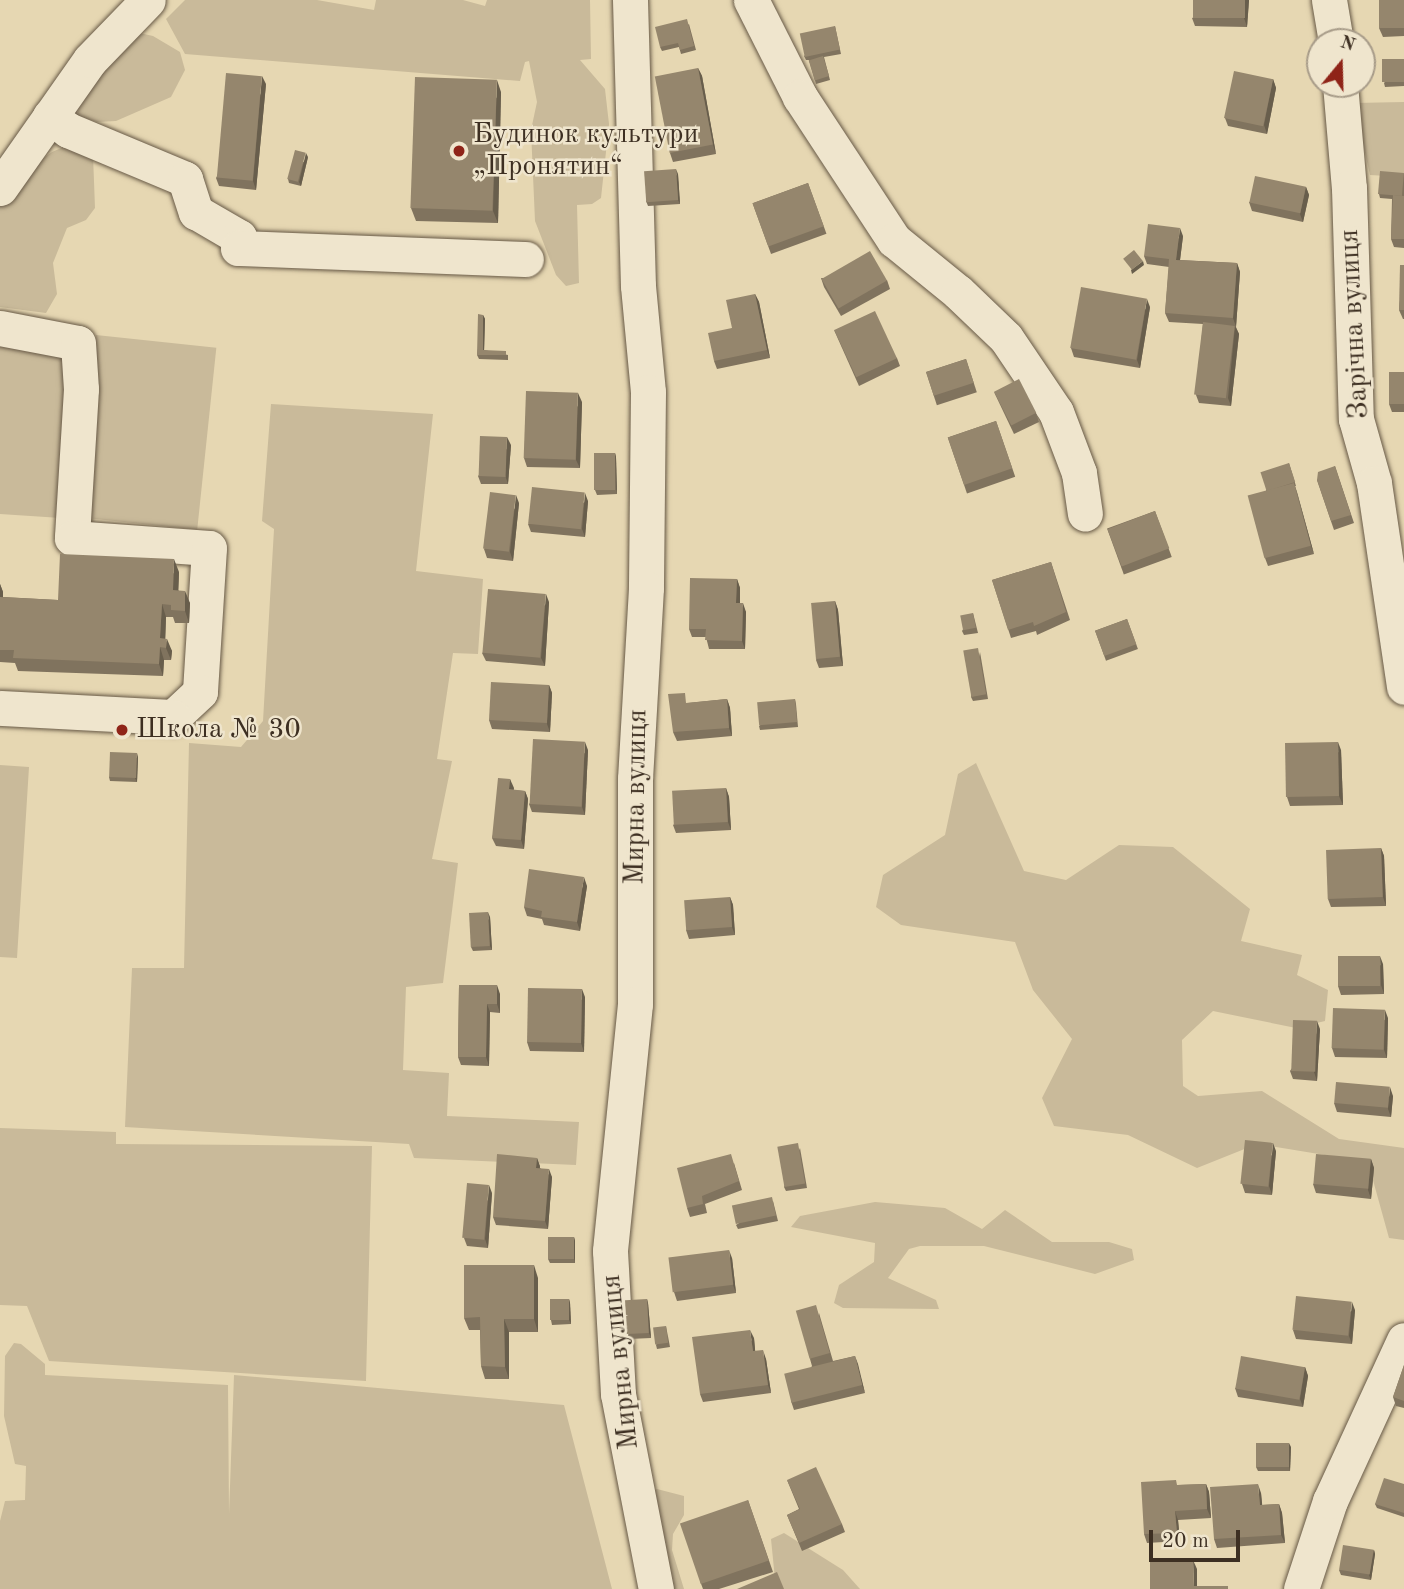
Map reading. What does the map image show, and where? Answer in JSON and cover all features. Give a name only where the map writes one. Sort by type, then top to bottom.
[{"type":"street","points":[[0,188],[90,60],[148,0]]},
{"type":"street","name":"Мирна вулиця","points":[[630,0],[638,286],[648,392],[646,588],[635,779],[635,1004],[610,1251],[618,1394],[656,1589]]},
{"type":"street","points":[[751,0],[800,97],[894,240],[958,292],[1006,338],[1056,412],[1079,473],[1085,514]]},
{"type":"street","points":[[1329,0],[1334,28]]},
{"type":"street","name":"Зарічна вулиця","points":[[1341,98],[1349,188],[1356,419],[1374,483],[1404,687]]},
{"type":"street","points":[[50,116],[68,130],[185,179],[196,212],[239,237],[238,247],[526,259]]},
{"type":"street","points":[[0,328],[78,343],[81,389],[72,538],[209,548],[200,692],[173,717],[0,708]]},
{"type":"street","points":[[1301,1589],[1330,1501],[1404,1340]]},
{"type":"shaded area","points":[[185,0],[317,0],[374,10],[376,0],[463,0],[485,6],[487,0],[590,0],[591,59],[580,60],[605,89],[609,124],[601,198],[592,204],[577,205],[579,283],[566,286],[556,275],[535,221],[531,130],[537,102],[529,61],[525,62],[520,81],[185,54],[166,19]]},
{"type":"shaded area","points":[[126,30],[153,36],[180,52],[185,70],[171,97],[116,121],[97,122],[78,116],[79,93]]},
{"type":"shaded area","points":[[1404,102],[1404,177],[1370,175],[1354,103]]},
{"type":"shaded area","points":[[73,143],[93,155],[95,208],[86,220],[67,228],[53,263],[57,294],[46,313],[0,307],[0,207],[14,179],[52,152]]},
{"type":"shaded area","points":[[0,335],[62,346],[69,390],[61,518],[0,514]]},
{"type":"shaded area","points":[[96,335],[216,348],[197,530],[77,517]]},
{"type":"shaded area","points":[[271,404],[433,414],[416,571],[483,579],[478,654],[453,653],[437,759],[452,761],[432,859],[458,863],[443,983],[406,987],[403,1070],[449,1073],[447,1116],[579,1122],[576,1165],[414,1158],[409,1144],[125,1127],[132,968],[184,968],[189,743],[241,747],[263,721],[274,529],[262,521]]},
{"type":"shaded area","points":[[976,763],[1024,871],[1066,880],[1119,845],[1173,847],[1250,909],[1241,941],[1302,955],[1297,975],[1328,990],[1325,1021],[1296,1028],[1213,1011],[1182,1040],[1183,1086],[1198,1096],[1262,1091],[1339,1139],[1404,1148],[1404,1240],[1389,1238],[1371,1173],[1331,1156],[1257,1144],[1197,1168],[1128,1135],[1054,1126],[1042,1098],[1072,1039],[1033,990],[1015,942],[901,925],[876,907],[883,875],[945,835],[958,774]]},
{"type":"shaded area","points":[[0,765],[29,767],[17,958],[0,957]]},
{"type":"shaded area","points":[[0,1128],[116,1132],[116,1144],[372,1146],[366,1381],[49,1361],[27,1306],[0,1305]]},
{"type":"shaded area","points":[[875,1202],[945,1208],[982,1229],[1005,1210],[1052,1242],[1109,1242],[1132,1249],[1134,1260],[1095,1274],[984,1246],[920,1246],[909,1249],[888,1278],[936,1300],[939,1309],[843,1308],[834,1303],[839,1285],[874,1262],[875,1243],[791,1227],[800,1216]]},
{"type":"shaded area","points":[[14,1343],[21,1344],[45,1364],[45,1375],[228,1385],[229,1514],[234,1375],[564,1405],[612,1589],[0,1589],[0,1521],[5,1501],[25,1500],[26,1466],[15,1464],[4,1416],[5,1356]]},
{"type":"shaded area","points":[[657,1489],[684,1496],[684,1515],[673,1534],[672,1550],[684,1589],[661,1589],[641,1499]]},
{"type":"shaded area","points":[[784,1533],[843,1570],[860,1589],[776,1589],[771,1539]]},
{"type":"building","points":[[1193,0],[1245,0],[1245,18],[1193,18]]},
{"type":"building","points":[[1379,0],[1404,0],[1404,28],[1379,28]]},
{"type":"building","points":[[687,19],[694,46],[680,50],[678,43],[660,47],[655,27]]},
{"type":"building","points":[[835,26],[840,49],[805,57],[800,33]]},
{"type":"building","points":[[823,56],[829,76],[815,80],[809,60]]},
{"type":"building","points":[[1382,59],[1404,59],[1404,82],[1382,82]]},
{"type":"building","points":[[698,68],[713,145],[670,153],[655,76]]},
{"type":"building","points":[[1234,71],[1273,79],[1263,126],[1224,118]]},
{"type":"building","points":[[226,73],[262,76],[253,181],[217,178]]},
{"type":"building","name":"Будинок культури „Пронятин“","points":[[415,77],[497,80],[492,211],[410,208]]},
{"type":"building","points":[[295,150],[306,153],[298,182],[287,179]]},
{"type":"building","points":[[676,169],[678,200],[646,202],[644,171]]},
{"type":"building","points":[[1380,171],[1404,173],[1402,196],[1378,194]]},
{"type":"building","points":[[1255,176],[1306,187],[1300,213],[1249,202]]},
{"type":"building","points":[[808,183],[824,226],[768,246],[753,203]]},
{"type":"building","points":[[1393,195],[1404,196],[1404,239],[1391,239]]},
{"type":"building","points":[[1148,224],[1180,228],[1176,260],[1237,263],[1233,318],[1165,313],[1169,259],[1144,256]]},
{"type":"building","points":[[1134,250],[1143,261],[1132,270],[1123,259]]},
{"type":"building","points":[[870,251],[887,280],[839,308],[822,279]]},
{"type":"building","points":[[1400,265],[1404,265],[1404,310],[1399,310]]},
{"type":"building","points":[[1081,287],[1147,299],[1136,360],[1070,348]]},
{"type":"building","points":[[755,294],[767,350],[714,361],[708,333],[732,328],[726,300]]},
{"type":"building","points":[[875,311],[897,358],[856,377],[834,330]]},
{"type":"building","points":[[478,314],[483,315],[483,350],[506,351],[506,355],[477,355]]},
{"type":"building","points":[[1203,322],[1235,326],[1226,398],[1194,394]]},
{"type":"building","points":[[966,359],[974,383],[934,396],[926,372]]},
{"type":"building","points":[[1389,372],[1404,372],[1404,404],[1389,404]]},
{"type":"building","points":[[1019,379],[1036,413],[1011,426],[994,392]]},
{"type":"building","points":[[526,391],[578,393],[576,460],[524,458]]},
{"type":"building","points":[[996,421],[1012,468],[964,485],[948,438]]},
{"type":"building","points":[[480,436],[507,437],[506,477],[479,476]]},
{"type":"building","points":[[594,453],[615,453],[615,490],[594,490]]},
{"type":"building","points":[[1289,463],[1295,482],[1267,491],[1260,472]]},
{"type":"building","points":[[1335,466],[1351,515],[1331,521],[1317,480],[1318,472]]},
{"type":"building","points":[[1294,483],[1311,546],[1264,558],[1248,495]]},
{"type":"building","points":[[532,487],[585,493],[581,529],[528,524]]},
{"type":"building","points":[[490,492],[516,495],[509,552],[483,549]]},
{"type":"building","points":[[1155,511],[1169,548],[1122,567],[1107,529]]},
{"type":"building","points":[[60,554],[174,559],[173,590],[185,591],[185,611],[171,610],[171,605],[162,604],[160,638],[167,639],[166,648],[160,647],[159,664],[13,658],[14,650],[0,650],[0,597],[58,600]]},
{"type":"building","points":[[1051,562],[1066,612],[1034,626],[1033,622],[1008,630],[992,580]]},
{"type":"building","points":[[690,578],[737,579],[736,603],[743,603],[742,641],[705,640],[706,629],[689,629]]},
{"type":"building","points":[[488,589],[546,594],[540,658],[482,653]]},
{"type":"building","points":[[835,601],[840,657],[816,659],[811,603]]},
{"type":"building","points":[[973,613],[976,628],[963,630],[960,615]]},
{"type":"building","points":[[1127,619],[1136,644],[1104,656],[1095,631]]},
{"type":"building","points":[[978,648],[986,694],[971,697],[963,651]]},
{"type":"building","points":[[491,682],[549,685],[547,723],[489,720]]},
{"type":"building","points":[[685,693],[686,703],[727,699],[729,728],[673,732],[668,694]]},
{"type":"building","points":[[795,699],[797,722],[759,725],[757,702]]},
{"type":"building","points":[[533,739],[585,742],[582,807],[530,804]]},
{"type":"building","points":[[1338,742],[1339,796],[1286,797],[1285,743]]},
{"type":"building","points":[[110,752],[137,753],[136,778],[109,777]]},
{"type":"building","points":[[498,778],[510,779],[509,789],[525,791],[521,840],[492,838]]},
{"type":"building","points":[[726,788],[728,822],[674,825],[672,791]]},
{"type":"building","points":[[1381,848],[1383,897],[1328,899],[1326,850]]},
{"type":"building","points":[[529,869],[584,877],[577,922],[541,917],[542,911],[524,907]]},
{"type":"building","points":[[730,897],[732,927],[686,930],[684,900]]},
{"type":"building","points":[[488,912],[490,946],[471,947],[469,913]]},
{"type":"building","points":[[1338,956],[1380,956],[1380,986],[1338,986]]},
{"type":"building","points":[[459,985],[497,985],[497,1004],[487,1004],[486,1057],[458,1057]]},
{"type":"building","points":[[528,988],[582,989],[581,1043],[527,1042]]},
{"type":"building","points":[[1333,1008],[1385,1010],[1384,1050],[1332,1048]]},
{"type":"building","points":[[1293,1020],[1317,1021],[1315,1072],[1291,1071]]},
{"type":"building","points":[[1336,1082],[1390,1087],[1388,1108],[1334,1103]]},
{"type":"building","points":[[1245,1140],[1273,1143],[1268,1187],[1240,1184]]},
{"type":"building","points":[[798,1143],[805,1183],[784,1187],[777,1147]]},
{"type":"building","points":[[497,1154],[537,1158],[536,1168],[549,1169],[545,1221],[493,1217]]},
{"type":"building","points":[[731,1154],[739,1181],[702,1196],[703,1204],[687,1208],[677,1168]]},
{"type":"building","points":[[1316,1154],[1371,1159],[1368,1189],[1313,1184]]},
{"type":"building","points":[[467,1183],[489,1185],[484,1240],[462,1238]]},
{"type":"building","points":[[772,1197],[776,1216],[736,1224],[732,1206]]},
{"type":"building","points":[[548,1237],[574,1237],[574,1259],[548,1259]]},
{"type":"building","points":[[729,1250],[733,1285],[673,1292],[668,1257]]},
{"type":"building","points":[[464,1265],[534,1265],[534,1319],[504,1319],[505,1367],[481,1366],[480,1317],[464,1318]]},
{"type":"building","points":[[1296,1296],[1352,1302],[1348,1336],[1292,1330]]},
{"type":"building","points":[[550,1299],[569,1299],[569,1320],[550,1320]]},
{"type":"building","points":[[647,1299],[649,1333],[627,1334],[625,1300]]},
{"type":"building","points":[[816,1305],[830,1353],[810,1359],[796,1311]]},
{"type":"building","points":[[666,1326],[668,1343],[655,1344],[653,1328]]},
{"type":"building","points":[[750,1330],[753,1351],[763,1350],[768,1385],[700,1394],[692,1337]]},
{"type":"building","points":[[855,1356],[862,1385],[791,1403],[784,1374]]},
{"type":"building","points":[[1241,1356],[1305,1367],[1299,1400],[1235,1388]]},
{"type":"building","points":[[1404,1365],[1404,1401],[1393,1397]]},
{"type":"building","points":[[1256,1443],[1289,1443],[1289,1467],[1256,1467]]},
{"type":"building","points":[[816,1467],[842,1524],[799,1543],[787,1515],[800,1509],[787,1480]]},
{"type":"building","points":[[1384,1478],[1404,1484],[1404,1513],[1375,1504]]},
{"type":"building","points":[[1176,1480],[1177,1485],[1206,1484],[1207,1509],[1175,1511],[1177,1533],[1144,1534],[1141,1482]]},
{"type":"building","points":[[1258,1484],[1260,1505],[1279,1504],[1281,1535],[1214,1539],[1210,1487]]},
{"type":"building","points":[[748,1500],[769,1561],[701,1584],[680,1523]]},
{"type":"building","points":[[1343,1545],[1374,1550],[1370,1575],[1339,1570]]},
{"type":"building","points":[[1150,1560],[1193,1560],[1194,1586],[1228,1586],[1228,1589],[1150,1589]]},
{"type":"building","points":[[777,1572],[784,1589],[737,1589]]},
{"type":"place","name":"Будинок культури „Пронятин“","points":[[459,151]]},
{"type":"place","name":"Школа № 30","points":[[122,730]]}]
